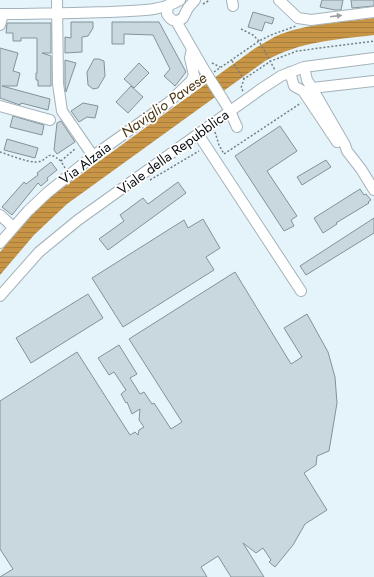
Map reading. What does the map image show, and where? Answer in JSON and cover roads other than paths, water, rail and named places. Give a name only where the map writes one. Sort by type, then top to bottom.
[{"type":"street","points":[[57,0],[58,84],[62,111],[93,156]]},
{"type":"street","points":[[0,25],[2,14],[57,14],[168,9],[180,0]]},
{"type":"street","points":[[176,21],[183,18],[188,8],[195,0]]},
{"type":"street","points":[[278,0],[299,22],[374,12]]},
{"type":"street","points":[[168,9],[172,20],[176,21],[230,111],[237,127]]},
{"type":"street","name":"Via Alzaia","points":[[0,243],[13,227],[47,193],[93,156],[168,103],[191,81],[194,75],[190,58],[192,49]]},
{"type":"street","name":"Viale della Repubblica","points":[[0,296],[39,252],[78,220],[281,76],[304,67],[374,58]]},
{"type":"street","points":[[304,67],[307,80],[345,145],[347,151],[361,169],[374,190]]},
{"type":"street","points":[[290,72],[294,86],[302,91],[308,99],[340,148],[347,151]]},
{"type":"street","points":[[312,88],[374,81]]},
{"type":"street","points":[[0,106],[50,120]]},
{"type":"street","points":[[198,134],[300,291]]},
{"type":"street","points":[[0,215],[13,227]]},
{"type":"water label","name":"Naviglio Pavese","points":[[164,105]]}]
